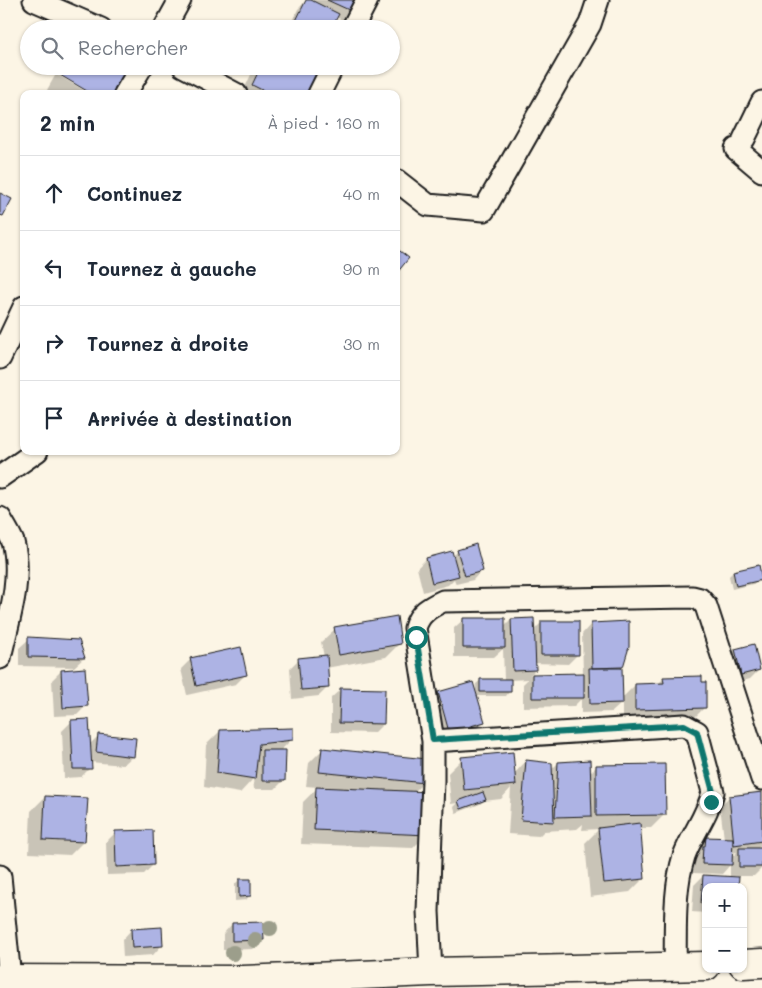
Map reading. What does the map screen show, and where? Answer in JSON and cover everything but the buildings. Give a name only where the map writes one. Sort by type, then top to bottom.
[{"type":"main road","points":[[747,964],[762,963]]},
{"type":"main road","points":[[5,979],[243,984],[431,972],[702,966]]},
{"type":"street","points":[[34,0],[80,20]]},
{"type":"street","points":[[169,20],[180,0]]},
{"type":"street","points":[[357,20],[367,0]]},
{"type":"street","points":[[400,183],[428,205],[484,210],[590,24],[598,0]]},
{"type":"street","points":[[127,90],[137,75]]},
{"type":"street","points":[[200,75],[228,90]]},
{"type":"street","points":[[321,90],[328,75]]},
{"type":"street","points":[[762,102],[740,144],[762,171]]},
{"type":"street","points":[[0,358],[20,316]]},
{"type":"street","points":[[0,478],[32,455]]},
{"type":"street","points":[[0,518],[12,540],[17,567],[13,598],[0,658]]},
{"type":"street","points":[[431,972],[428,911],[433,740],[416,637],[417,621],[427,609],[444,601],[692,597],[700,599],[706,606],[762,779]]},
{"type":"street","points":[[433,740],[684,725],[697,732],[713,792],[711,802],[693,834],[684,856],[677,886],[675,967]]},
{"type":"street","points":[[0,876],[5,979]]},
{"type":"route","points":[[416,637],[433,740],[684,725],[697,732],[713,792],[711,802]]}]
